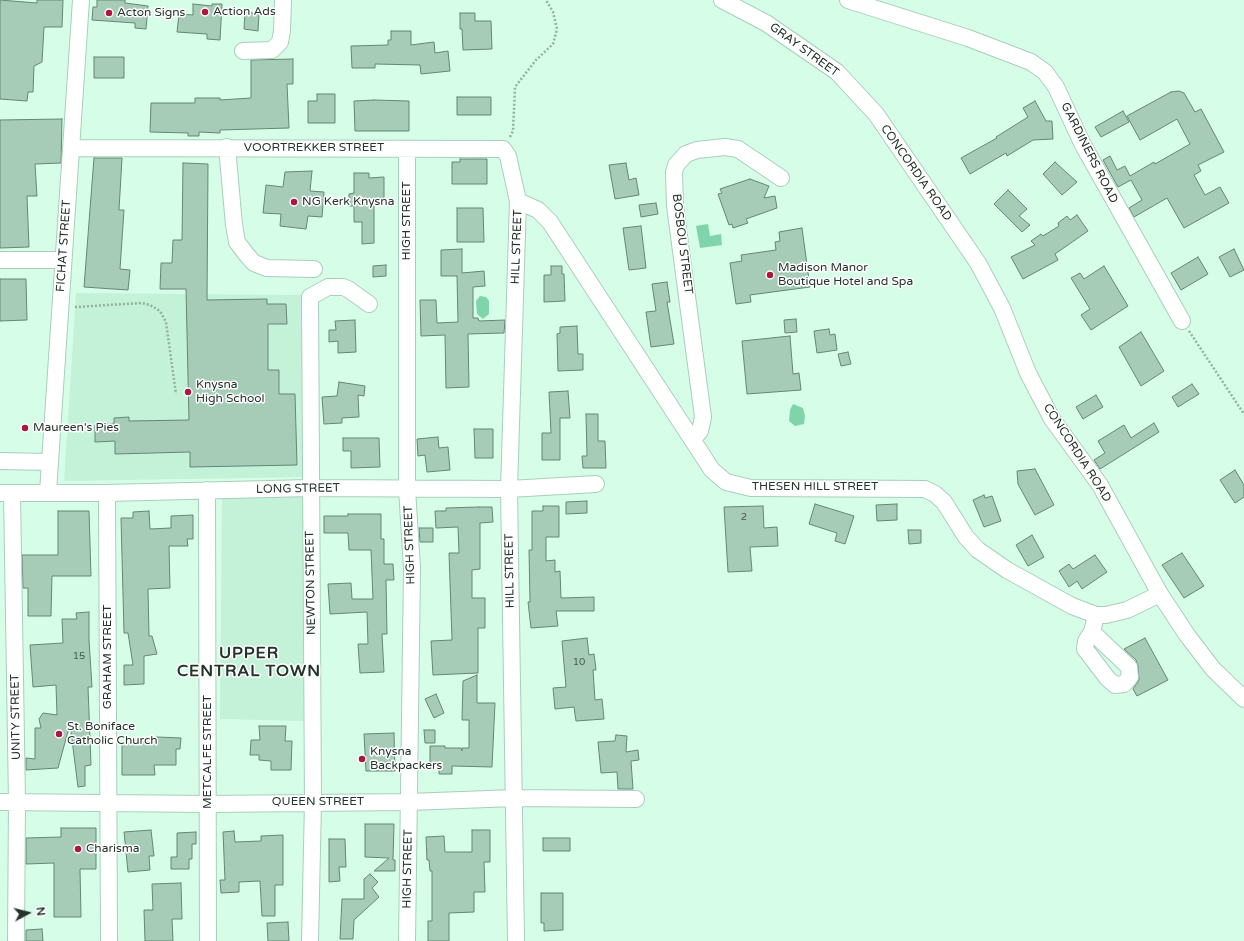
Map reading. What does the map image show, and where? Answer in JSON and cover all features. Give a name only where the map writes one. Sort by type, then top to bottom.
[{"type":"street","name":"FICHAT STREET","points":[[48,492],[81,0]]},
{"type":"street","points":[[242,51],[272,50],[280,42],[282,31],[283,0]]},
{"type":"street","name":"GRAY STREET","points":[[722,0],[766,23],[837,72],[876,114]]},
{"type":"street","name":"GARDINERS ROAD","points":[[848,0],[975,41],[1031,62],[1045,72],[1056,87],[1083,145],[1182,321]]},
{"type":"street","name":"CONCORDIA ROAD","points":[[876,114],[978,263],[1002,308],[1028,374],[1052,419],[1100,485],[1160,594],[1187,635],[1213,668],[1244,699]]},
{"type":"street","name":"VOORTREKKER STREET","points":[[71,148],[228,147],[503,149]]},
{"type":"street","points":[[228,147],[234,225],[238,242],[246,254],[254,263],[267,268],[314,269]]},
{"type":"street","name":"BOSBOU STREET","points":[[693,439],[700,431],[703,416],[675,206],[674,172],[676,165],[686,154],[697,150],[732,148],[738,149],[781,178]]},
{"type":"street","name":"HIGH STREET","points":[[407,149],[407,489],[412,568],[408,941]]},
{"type":"street","points":[[503,149],[512,165],[518,200]]},
{"type":"street","name":"THESEN HILL STREET","points":[[518,200],[538,210],[550,222],[712,470],[726,482],[751,488],[925,489],[936,494],[944,502],[966,537],[978,550],[1007,570],[1072,606],[1096,615],[1106,616],[1121,612],[1160,594]]},
{"type":"street","name":"HILL STREET","points":[[516,941],[509,489],[518,200]]},
{"type":"street","points":[[0,260],[63,260]]},
{"type":"street","name":"NEWTON STREET","points":[[310,941],[313,802],[310,296],[328,287],[343,287],[348,288],[369,304]]},
{"type":"street","points":[[0,461],[49,462]]},
{"type":"street","name":"LONG STREET","points":[[6,493],[107,493],[310,488],[509,489],[596,484]]},
{"type":"street","name":"METCALFE STREET","points":[[207,490],[208,941]]},
{"type":"street","name":"UNITY STREET","points":[[6,493],[17,802],[16,941]]},
{"type":"street","name":"GRAHAM STREET","points":[[107,493],[109,941]]},
{"type":"street","points":[[1092,632],[1096,615]]},
{"type":"street","name":"QUEEN STREET","points":[[0,802],[208,804],[409,802],[514,798],[636,799]]},
{"type":"path","points":[[503,149],[513,131],[515,87],[536,60],[553,44],[557,29],[553,12],[546,0]]},
{"type":"path","points":[[60,307],[142,303],[150,305],[160,311],[166,322],[176,394]]},
{"type":"path","points":[[1182,321],[1244,414]]},
{"type":"shaded area","points":[[708,224],[710,236],[721,234],[722,245],[700,248],[696,226]]},
{"type":"shaded area","name":"Knysna High School","points":[[76,293],[306,295],[306,477],[64,481]]},
{"type":"shaded area","points":[[480,296],[486,297],[489,301],[489,314],[483,319],[477,314],[476,301]]},
{"type":"shaded area","points":[[793,404],[803,408],[805,416],[804,424],[795,426],[789,421],[790,410]]},
{"type":"shaded area","points":[[305,495],[306,721],[220,719],[222,497]]},
{"type":"building","points":[[0,0],[37,3],[37,0],[63,0],[62,27],[44,27],[42,62],[34,66],[33,92],[28,92],[27,101],[0,99]]},
{"type":"building","points":[[97,0],[125,0],[125,3],[148,6],[146,29],[135,28],[135,23],[92,20],[93,7],[97,7]]},
{"type":"building","points":[[193,4],[212,6],[212,4],[222,4],[220,40],[207,39],[207,34],[177,32],[179,14],[193,15]]},
{"type":"building","points":[[245,12],[259,14],[258,31],[244,29]]},
{"type":"building","points":[[460,13],[475,13],[475,21],[491,21],[492,49],[463,50],[462,29],[460,29]]},
{"type":"building","points":[[391,31],[411,31],[411,45],[434,42],[435,53],[448,51],[450,71],[421,74],[420,65],[375,64],[375,68],[352,68],[351,46],[388,45],[388,40],[391,40]]},
{"type":"building","points":[[94,57],[124,57],[124,78],[94,78]]},
{"type":"building","points":[[293,59],[293,84],[287,84],[289,128],[220,130],[220,133],[199,132],[199,136],[188,136],[188,133],[150,132],[151,103],[195,103],[195,98],[220,98],[220,100],[251,98],[251,60]]},
{"type":"building","points":[[1179,91],[1184,93],[1195,112],[1201,109],[1224,152],[1198,165],[1201,171],[1194,175],[1205,195],[1220,187],[1229,203],[1184,228],[1167,198],[1134,217],[1129,208],[1142,200],[1131,180],[1118,187],[1103,160],[1110,156],[1117,170],[1125,166],[1130,176],[1190,144],[1177,119],[1140,140],[1127,116],[1171,92]]},
{"type":"building","points":[[317,94],[335,94],[335,123],[308,123],[308,101],[317,101]]},
{"type":"building","points":[[457,97],[491,97],[491,115],[457,115]]},
{"type":"building","points":[[354,101],[409,101],[409,131],[355,131]]},
{"type":"building","points":[[1035,101],[1046,121],[1052,121],[1053,139],[1033,140],[1007,156],[1006,153],[970,174],[961,158],[997,138],[996,137],[1028,117],[1023,108]]},
{"type":"building","points":[[1123,111],[1129,122],[1101,137],[1095,127]]},
{"type":"building","points":[[62,119],[61,163],[35,164],[37,196],[27,196],[29,247],[0,248],[0,120]]},
{"type":"building","points":[[94,158],[122,158],[119,210],[124,210],[120,269],[130,270],[128,290],[84,287]]},
{"type":"building","points":[[460,159],[487,159],[487,184],[452,184],[452,162],[460,162]]},
{"type":"building","points":[[1055,162],[1077,182],[1062,195],[1043,174]]},
{"type":"building","points":[[183,163],[208,164],[207,300],[267,299],[267,304],[286,304],[287,324],[268,324],[268,370],[279,370],[279,394],[295,394],[297,465],[190,467],[190,452],[115,454],[115,441],[95,442],[95,425],[114,424],[114,418],[129,417],[129,421],[189,420],[186,289],[160,289],[161,263],[172,263],[173,240],[182,240]]},
{"type":"building","points":[[626,163],[629,180],[636,178],[639,195],[615,199],[609,165]]},
{"type":"building","name":"NG Kerk Knysna","points":[[312,171],[310,191],[324,192],[322,217],[308,216],[306,229],[280,226],[281,214],[263,213],[266,185],[283,187],[285,172]]},
{"type":"building","points":[[354,173],[369,173],[369,178],[384,177],[384,198],[374,199],[374,243],[362,244],[362,222],[354,222],[354,206],[349,206],[349,194],[354,193]]},
{"type":"building","points":[[750,179],[769,186],[764,198],[775,196],[777,208],[746,219],[748,223],[733,228],[732,224],[729,225],[718,194],[722,193],[720,189]]},
{"type":"building","points":[[1008,190],[1027,209],[1019,216],[1030,225],[1022,232],[994,204]]},
{"type":"building","points":[[656,203],[658,214],[641,217],[639,205]]},
{"type":"building","points":[[457,208],[483,208],[484,242],[457,242]]},
{"type":"building","points":[[1077,215],[1088,231],[1055,254],[1058,260],[1023,279],[1011,257],[1035,245],[1031,241],[1041,234],[1043,236],[1059,226],[1058,223],[1067,216],[1070,220]]},
{"type":"building","points":[[641,226],[646,268],[629,270],[623,228]]},
{"type":"building","name":"Madison Manor Boutique Hotel and Spa","points":[[802,228],[810,287],[750,295],[751,302],[736,304],[730,263],[742,261],[741,255],[776,250],[775,242],[780,241],[779,232]]},
{"type":"building","points":[[462,249],[462,273],[484,271],[485,286],[473,287],[473,318],[478,318],[479,321],[505,320],[504,333],[468,334],[469,387],[446,388],[445,335],[421,336],[420,300],[436,300],[437,323],[458,322],[457,276],[441,276],[441,250]]},
{"type":"building","points":[[1234,249],[1244,270],[1230,277],[1219,257]]},
{"type":"building","points":[[1198,257],[1208,274],[1181,290],[1171,273]]},
{"type":"building","points":[[386,265],[386,276],[373,277],[373,266]]},
{"type":"building","points":[[551,266],[562,266],[562,274],[564,274],[565,301],[544,302],[544,275],[551,275]]},
{"type":"building","points":[[1104,266],[1128,306],[1091,330],[1081,315],[1090,309],[1071,278],[1080,273],[1084,279]]},
{"type":"building","points":[[0,279],[26,279],[27,320],[0,321]]},
{"type":"building","points":[[667,282],[670,302],[667,302],[674,344],[651,347],[646,312],[656,311],[652,284]]},
{"type":"building","points":[[796,319],[797,332],[785,333],[784,320]]},
{"type":"building","points":[[355,320],[356,352],[338,353],[338,341],[329,342],[329,330],[336,330],[335,321]]},
{"type":"building","points":[[577,326],[578,354],[583,354],[583,370],[558,371],[557,334],[560,333],[560,327]]},
{"type":"building","points":[[829,329],[830,335],[835,334],[837,350],[817,353],[814,331]]},
{"type":"building","points":[[1141,332],[1164,371],[1141,386],[1119,347]]},
{"type":"building","points":[[790,336],[793,374],[799,373],[801,390],[747,394],[742,341]]},
{"type":"building","points":[[848,352],[851,364],[841,366],[838,354]]},
{"type":"building","points":[[339,382],[365,386],[364,396],[358,395],[359,417],[342,418],[342,423],[324,424],[322,397],[337,396]]},
{"type":"building","points":[[1192,384],[1199,394],[1178,407],[1172,397]]},
{"type":"building","points":[[568,391],[570,418],[560,418],[560,460],[542,460],[542,433],[551,433],[549,392]]},
{"type":"building","points":[[1096,395],[1103,407],[1083,419],[1076,407]]},
{"type":"building","points":[[586,414],[598,414],[598,441],[605,441],[606,468],[583,468],[582,456],[587,456]]},
{"type":"building","points":[[1154,423],[1159,432],[1100,469],[1094,460],[1105,453],[1098,441],[1124,425],[1131,438]]},
{"type":"building","points":[[474,429],[493,429],[493,458],[475,458]]},
{"type":"building","points":[[438,437],[439,448],[448,447],[450,470],[427,472],[425,455],[418,456],[417,439]]},
{"type":"building","points":[[343,438],[379,438],[380,467],[351,468],[351,451],[343,451]]},
{"type":"building","points":[[1035,469],[1054,505],[1035,515],[1018,484],[1017,471]]},
{"type":"building","points":[[1235,470],[1244,485],[1244,497],[1235,503],[1220,480]]},
{"type":"building","points":[[984,495],[985,498],[992,496],[1001,521],[984,527],[973,500]]},
{"type":"building","points":[[587,501],[587,513],[566,514],[566,502]]},
{"type":"building","points":[[815,504],[854,516],[845,544],[835,541],[837,533],[809,524]]},
{"type":"building","points":[[897,504],[897,520],[877,521],[876,505]]},
{"type":"building","points":[[543,506],[559,506],[559,537],[546,537],[546,561],[555,560],[555,572],[560,571],[561,598],[594,597],[594,611],[556,611],[558,626],[531,628],[528,602],[530,602],[529,550],[532,550],[532,511],[543,511]]},
{"type":"building","points":[[763,506],[764,528],[777,527],[778,546],[750,547],[752,571],[728,572],[724,507]]},
{"type":"building","points":[[492,507],[493,522],[480,523],[480,569],[472,570],[472,598],[485,598],[485,628],[478,628],[478,673],[433,675],[431,641],[452,640],[449,553],[459,553],[458,527],[436,528],[435,511],[446,511],[446,508]]},
{"type":"building","points":[[58,511],[89,511],[91,576],[52,576],[51,616],[28,616],[28,588],[23,588],[22,555],[58,555]]},
{"type":"building","points":[[149,511],[150,529],[171,528],[171,516],[193,515],[193,539],[187,539],[188,546],[169,546],[170,588],[148,589],[149,636],[152,636],[157,654],[144,656],[144,684],[124,685],[124,665],[133,665],[128,633],[124,633],[121,518],[133,518],[133,512]]},
{"type":"building","points":[[348,514],[381,514],[381,539],[384,539],[384,564],[393,564],[394,580],[386,580],[387,634],[382,634],[384,672],[360,673],[358,644],[368,644],[367,612],[330,614],[328,584],[351,583],[352,599],[373,599],[371,550],[349,550],[348,533],[324,533],[324,516],[348,516]]},
{"type":"building","points":[[419,528],[433,528],[433,542],[420,542]]},
{"type":"building","points":[[908,530],[921,530],[921,543],[909,544]]},
{"type":"building","points":[[1032,535],[1044,557],[1028,566],[1016,545]]},
{"type":"building","points":[[1182,553],[1204,586],[1184,598],[1162,565]]},
{"type":"building","points":[[1095,555],[1107,572],[1082,589],[1077,581],[1069,587],[1059,571],[1069,564],[1073,569]]},
{"type":"building","points":[[89,612],[92,687],[88,687],[91,765],[85,766],[85,786],[78,787],[70,724],[58,768],[26,770],[26,758],[35,759],[35,728],[41,728],[39,719],[43,713],[57,715],[56,685],[33,687],[30,645],[63,643],[62,619],[77,619],[76,613]]},
{"type":"building","points":[[587,638],[589,655],[594,654],[596,670],[593,670],[595,700],[602,699],[604,719],[576,721],[574,707],[555,709],[553,688],[566,687],[562,641]]},
{"type":"building","points":[[1145,638],[1168,680],[1137,696],[1133,689],[1139,680],[1138,666],[1136,660],[1124,649]]},
{"type":"building","points":[[477,675],[477,703],[495,703],[492,767],[452,766],[452,774],[439,774],[439,763],[430,763],[430,746],[461,748],[462,751],[462,748],[469,748],[469,720],[462,720],[463,681]]},
{"type":"building","points":[[436,694],[444,713],[434,718],[425,699]]},
{"type":"building","points":[[259,726],[286,726],[285,741],[292,741],[291,770],[271,770],[271,761],[259,760],[259,755],[250,755],[251,740],[260,740]]},
{"type":"building","points":[[424,730],[435,730],[435,743],[425,743]]},
{"type":"building","points":[[394,733],[395,771],[366,771],[364,734]]},
{"type":"building","points":[[616,735],[627,736],[626,752],[638,750],[639,760],[631,761],[633,789],[618,789],[617,772],[601,773],[598,742],[615,741]]},
{"type":"building","points":[[157,737],[181,738],[180,749],[176,749],[176,765],[154,765],[155,775],[122,775],[122,743],[157,742]]},
{"type":"building","points":[[365,824],[394,824],[393,860],[395,860],[395,871],[374,871],[389,858],[365,857]]},
{"type":"building","points":[[61,828],[96,828],[96,869],[80,869],[81,917],[54,917],[54,863],[26,864],[26,838],[61,837]]},
{"type":"building","points":[[151,830],[154,856],[149,856],[150,870],[128,872],[124,832]]},
{"type":"building","points":[[472,830],[490,830],[490,862],[484,862],[485,892],[474,892],[474,912],[449,913],[449,941],[428,941],[428,921],[432,921],[432,871],[430,871],[429,860],[427,860],[426,837],[444,836],[445,852],[472,852]]},
{"type":"building","points":[[234,831],[235,842],[261,841],[261,836],[283,835],[283,885],[275,885],[275,916],[262,916],[260,881],[239,882],[239,892],[221,893],[220,880],[225,880],[223,832]]},
{"type":"building","points":[[196,832],[196,844],[192,844],[192,859],[189,859],[189,869],[171,869],[171,857],[177,857],[177,833]]},
{"type":"building","points":[[543,838],[570,838],[570,851],[543,851]]},
{"type":"building","points":[[329,839],[345,839],[346,867],[339,867],[340,881],[329,882]]},
{"type":"building","points":[[370,874],[378,882],[372,888],[379,897],[354,920],[353,939],[340,939],[342,899],[364,899],[364,879]]},
{"type":"building","points":[[181,883],[182,919],[172,919],[173,941],[145,941],[144,910],[153,910],[152,884]]},
{"type":"building","points":[[541,893],[563,893],[563,930],[544,931],[544,923],[541,923]]},
{"type":"building","points":[[288,922],[289,941],[268,941],[267,923]]},
{"type":"building","points":[[42,929],[43,941],[26,941],[26,930]]},
{"type":"place","name":"Action Ads","points":[[205,12]]},
{"type":"place","name":"Acton Signs","points":[[109,13]]},
{"type":"place","name":"NG Kerk Knysna","points":[[294,202]]},
{"type":"place","name":"Madison Manor Boutique Hotel and Spa","points":[[770,275]]},
{"type":"place","name":"Knysna High School","points":[[188,392]]},
{"type":"place","name":"Maureen's Pies","points":[[25,428]]},
{"type":"place","name":"St. Boniface Catholic Church","points":[[59,734]]},
{"type":"place","name":"Knysna Backpackers","points":[[362,759]]},
{"type":"place","name":"Charisma","points":[[78,849]]},
{"type":"district","name":"UPPER CENTRAL TOWN","points":[[249,663]]}]
